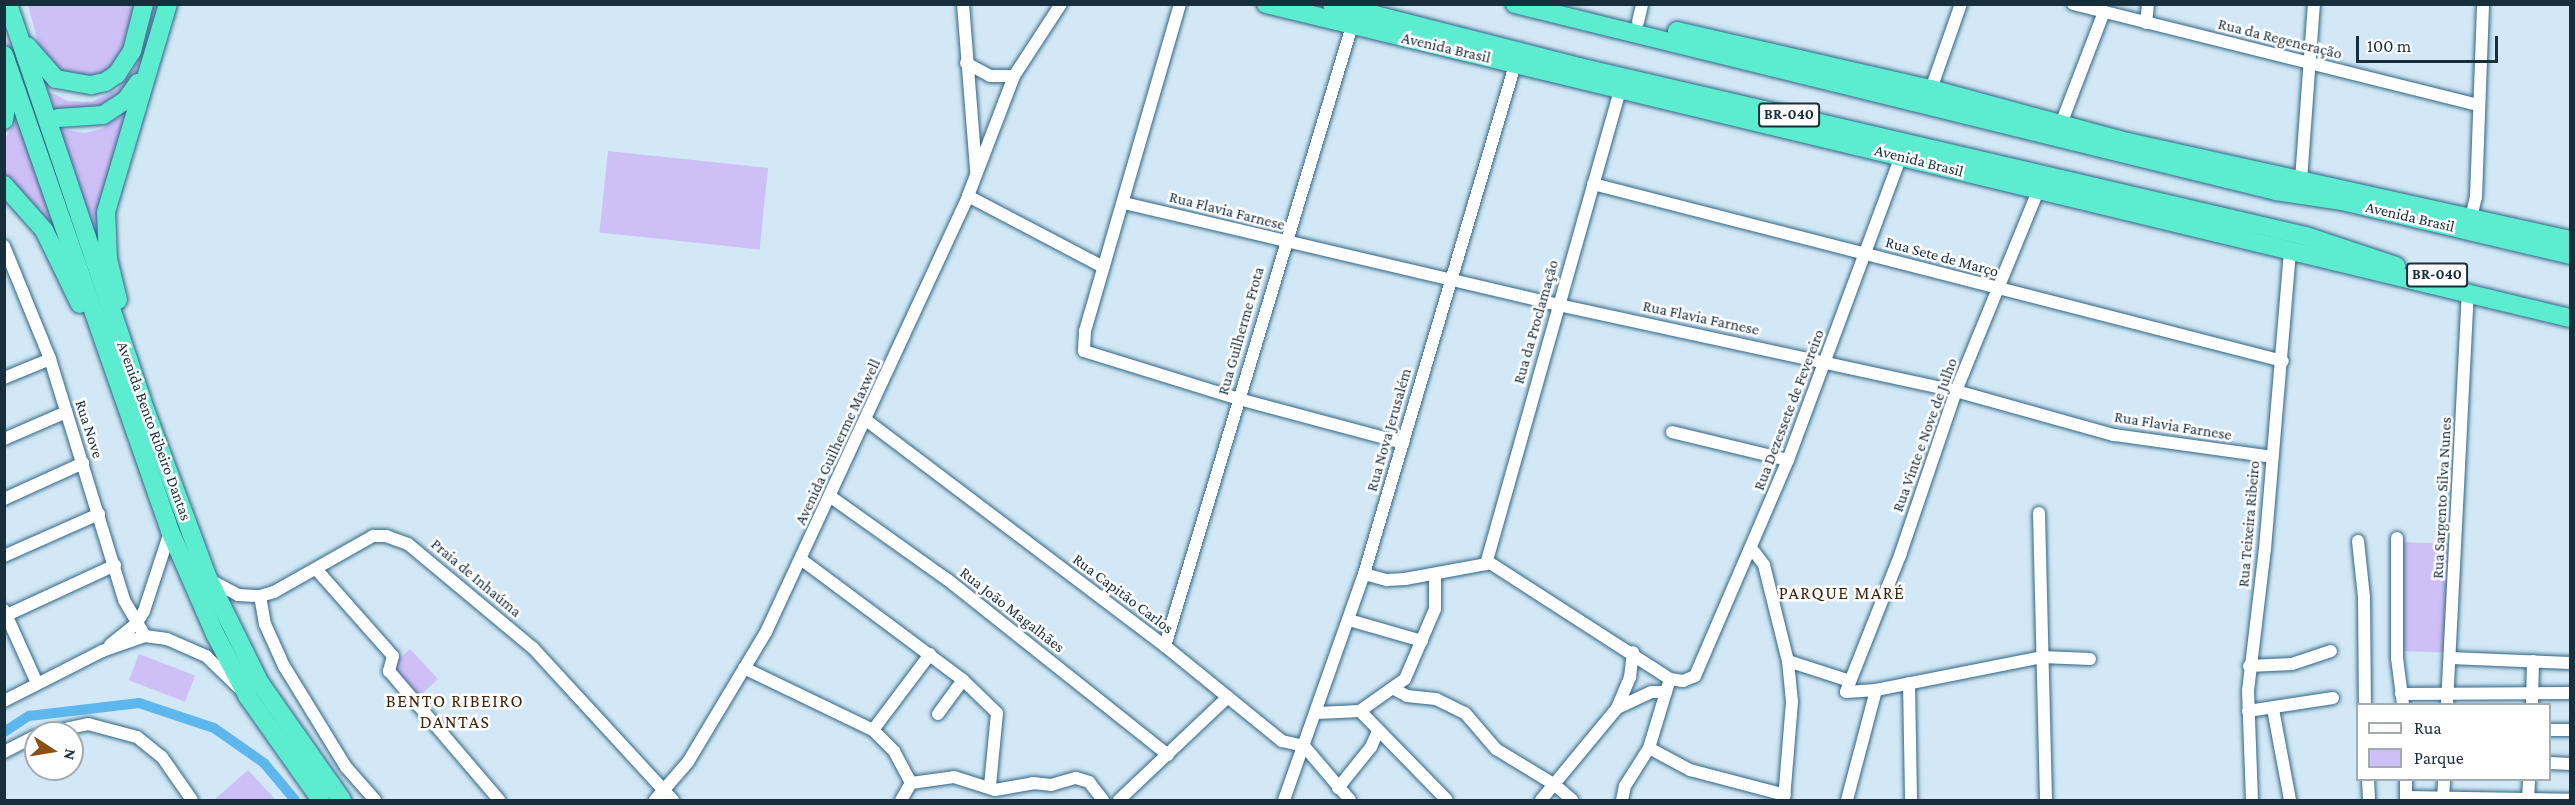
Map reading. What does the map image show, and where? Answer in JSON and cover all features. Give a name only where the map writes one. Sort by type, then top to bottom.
[{"type":"highway","points":[[19,36],[56,79],[91,85],[105,82],[117,74],[132,51],[144,4]]},
{"type":"highway","points":[[142,401],[105,236],[110,189],[168,4]]},
{"type":"highway","name":"Avenida Brasil","points":[[1266,4],[2571,318]]},
{"type":"highway","name":"Avenida Brasil","points":[[1332,4],[1579,67],[2306,236],[2389,264],[2571,306]]},
{"type":"highway","name":"Avenida Brasil","points":[[1515,4],[2276,190],[2342,201],[2571,255]]},
{"type":"highway","name":"Avenida Brasil","points":[[1567,4],[1640,13],[2128,142],[2571,240]]},
{"type":"highway","name":"Avenida Bento Ribeiro Dantas","points":[[10,10],[142,401],[208,578],[260,683],[342,801]]},
{"type":"highway","name":"Avenida Bento Ribeiro Dantas","points":[[4,55],[170,531],[215,634],[248,697],[321,801]]},
{"type":"highway","points":[[1788,70],[1816,72],[2094,138],[2128,142]]},
{"type":"highway","points":[[58,118],[90,118],[114,110],[145,74]]},
{"type":"highway","points":[[4,120],[11,75]]},
{"type":"highway","points":[[2034,172],[2110,208]]},
{"type":"highway","points":[[4,185],[44,230],[116,374]]},
{"type":"street","points":[[963,4],[976,174]]},
{"type":"street","name":"Avenida Guilherme Maxwell","points":[[655,801],[670,795],[744,668],[802,560],[968,196],[1014,76],[1062,4]]},
{"type":"street","points":[[1180,4],[1082,347],[1092,357],[1403,443]]},
{"type":"street","points":[[1931,89],[1961,4]]},
{"type":"street","name":"Rua da Regeneração","points":[[2073,4],[2480,105]]},
{"type":"street","points":[[2146,23],[2148,4]]},
{"type":"street","points":[[2301,180],[2314,4]]},
{"type":"street","points":[[2471,218],[2476,197],[2483,4]]},
{"type":"street","points":[[2061,124],[2104,12]]},
{"type":"street","name":"Rua Guilherme Frota","points":[[1165,646],[1284,242],[1352,26]]},
{"type":"street","points":[[966,63],[990,76],[1014,76]]},
{"type":"street","name":"Rua Nova Jerusalém","points":[[1284,801],[1317,713],[1364,574],[1515,65]]},
{"type":"street","name":"Rua da Proclamação","points":[[1486,563],[1620,89]]},
{"type":"street","name":"Rua Dezessete de Fevereiro","points":[[1670,679],[1683,681],[1698,672],[1788,460],[1867,255],[1901,156]]},
{"type":"street","name":"Rua Sete de Março","points":[[1593,184],[2283,361]]},
{"type":"street","name":"Rua Vinte e Nove de Julho","points":[[1848,686],[1901,553],[1956,392],[2038,191]]},
{"type":"street","points":[[968,196],[1103,267]]},
{"type":"street","name":"Rua Flavia Farnese","points":[[1124,203],[1558,305],[1956,392],[2114,435],[2272,457]]},
{"type":"street","name":"Rua Nove","points":[[4,246],[18,272],[50,359],[136,624],[145,636]]},
{"type":"street","name":"Rua Teixeira Ribeiro","points":[[2252,801],[2248,711],[2249,666],[2265,555],[2272,457],[2283,361],[2290,251]]},
{"type":"street","name":"Rua Sargento Silva Nunes","points":[[2447,699],[2468,293]]},
{"type":"street","points":[[4,378],[50,359]]},
{"type":"street","points":[[4,439],[66,412]]},
{"type":"street","name":"Rua Capitão Carlos","points":[[866,420],[1165,646],[1282,741],[1304,746]]},
{"type":"street","points":[[1672,432],[1788,460]]},
{"type":"street","points":[[4,499],[83,463]]},
{"type":"street","name":"Rua João Magalhães","points":[[831,497],[948,580],[1168,755]]},
{"type":"street","points":[[2039,513],[2046,801]]},
{"type":"street","points":[[4,556],[99,514]]},
{"type":"street","points":[[103,650],[136,624],[151,597],[170,531]]},
{"type":"street","name":"Praia de Inhaúma","points":[[260,596],[316,569],[373,536],[386,536],[408,544],[533,648],[670,795]]},
{"type":"street","points":[[2397,538],[2397,658],[2402,699],[2532,698],[2571,693]]},
{"type":"street","points":[[2358,541],[2364,597],[2365,703]]},
{"type":"street","points":[[1649,748],[1690,770],[1784,798],[1791,702],[1788,661],[1764,565],[1752,549]]},
{"type":"street","points":[[802,560],[930,654],[963,680],[997,713],[990,786]]},
{"type":"street","points":[[1364,574],[1387,580],[1435,575],[1486,563],[1633,652],[1670,679],[1649,748],[1625,786],[1622,801]]},
{"type":"street","points":[[37,683],[6,612],[116,565]]},
{"type":"street","points":[[316,569],[393,656],[388,671],[499,801]]},
{"type":"street","points":[[1317,713],[1359,711],[1405,680],[1435,609],[1435,575]]},
{"type":"street","points":[[208,578],[228,592],[260,596],[265,624],[284,666],[346,767],[375,801]]},
{"type":"street","points":[[1349,620],[1422,641]]},
{"type":"street","points":[[4,701],[103,650],[145,636],[167,639],[206,656],[248,697]]},
{"type":"street","points":[[2249,666],[2292,664],[2331,651]]},
{"type":"street","points":[[1541,801],[1617,708],[1630,677],[1633,652]]},
{"type":"street","points":[[873,730],[930,654]]},
{"type":"street","points":[[1788,661],[1848,686],[1876,690],[2042,657],[2090,659]]},
{"type":"street","points":[[2450,658],[2571,663]]},
{"type":"street","points":[[2532,698],[2533,661]]},
{"type":"street","points":[[744,668],[873,730],[894,751],[911,783]]},
{"type":"street","points":[[938,714],[963,680]]},
{"type":"street","points":[[1909,683],[1911,801]]},
{"type":"street","points":[[1394,689],[1407,696],[1436,699],[1465,713],[1496,749],[1556,785],[1572,801]]},
{"type":"street","points":[[1847,801],[1876,690]]},
{"type":"street","points":[[1617,708],[1652,692],[1666,692]]},
{"type":"street","points":[[1119,801],[1228,697]]},
{"type":"street","points":[[2248,711],[2273,709],[2333,698]]},
{"type":"street","points":[[2273,709],[2290,801]]},
{"type":"street","points":[[1359,711],[1447,801]]},
{"type":"street","points":[[84,725],[137,737],[162,757],[192,801]]},
{"type":"street","points":[[1338,788],[1371,747],[1378,730]]},
{"type":"street","points":[[2551,730],[2571,730]]},
{"type":"street","points":[[6,746],[24,740]]},
{"type":"street","points":[[1304,746],[1349,800]]},
{"type":"street","points":[[2551,763],[2571,764]]},
{"type":"street","points":[[911,783],[954,777],[990,786],[995,790],[1081,778],[1103,801]]},
{"type":"street","points":[[2368,781],[2369,801]]},
{"type":"street","points":[[2406,781],[2406,799],[2571,800]]},
{"type":"street","points":[[2443,799],[2444,781]]},
{"type":"street","points":[[2528,800],[2529,781]]},
{"type":"street","points":[[902,801],[911,783]]},
{"type":"green space","points":[[28,5],[140,5],[141,15],[113,74],[71,80],[41,54]]},
{"type":"green space","points":[[153,5],[163,5],[140,73],[110,108],[56,111],[48,91],[68,101],[92,102],[121,87],[142,56]]},
{"type":"green space","points":[[130,108],[105,268],[59,129],[85,133],[101,129]]},
{"type":"green space","points":[[16,121],[24,127],[59,241],[5,178],[5,139]]},
{"type":"green space","points":[[608,151],[768,168],[760,249],[599,233]]},
{"type":"green space","points":[[2401,542],[2448,544],[2444,653],[2397,651]]},
{"type":"green space","points":[[410,649],[438,679],[420,696],[392,666]]},
{"type":"green space","points":[[139,654],[195,676],[185,702],[129,680]]},
{"type":"green space","points":[[248,770],[276,800],[214,800]]},
{"type":"waterway","points":[[4,732],[29,716],[139,703],[214,728],[264,763],[295,800]]},
{"type":"district","name":"PARQUE MARÉ","points":[[1842,593]]},
{"type":"district","name":"BENTO RIBEIRO DANTAS","points":[[455,712]]}]
